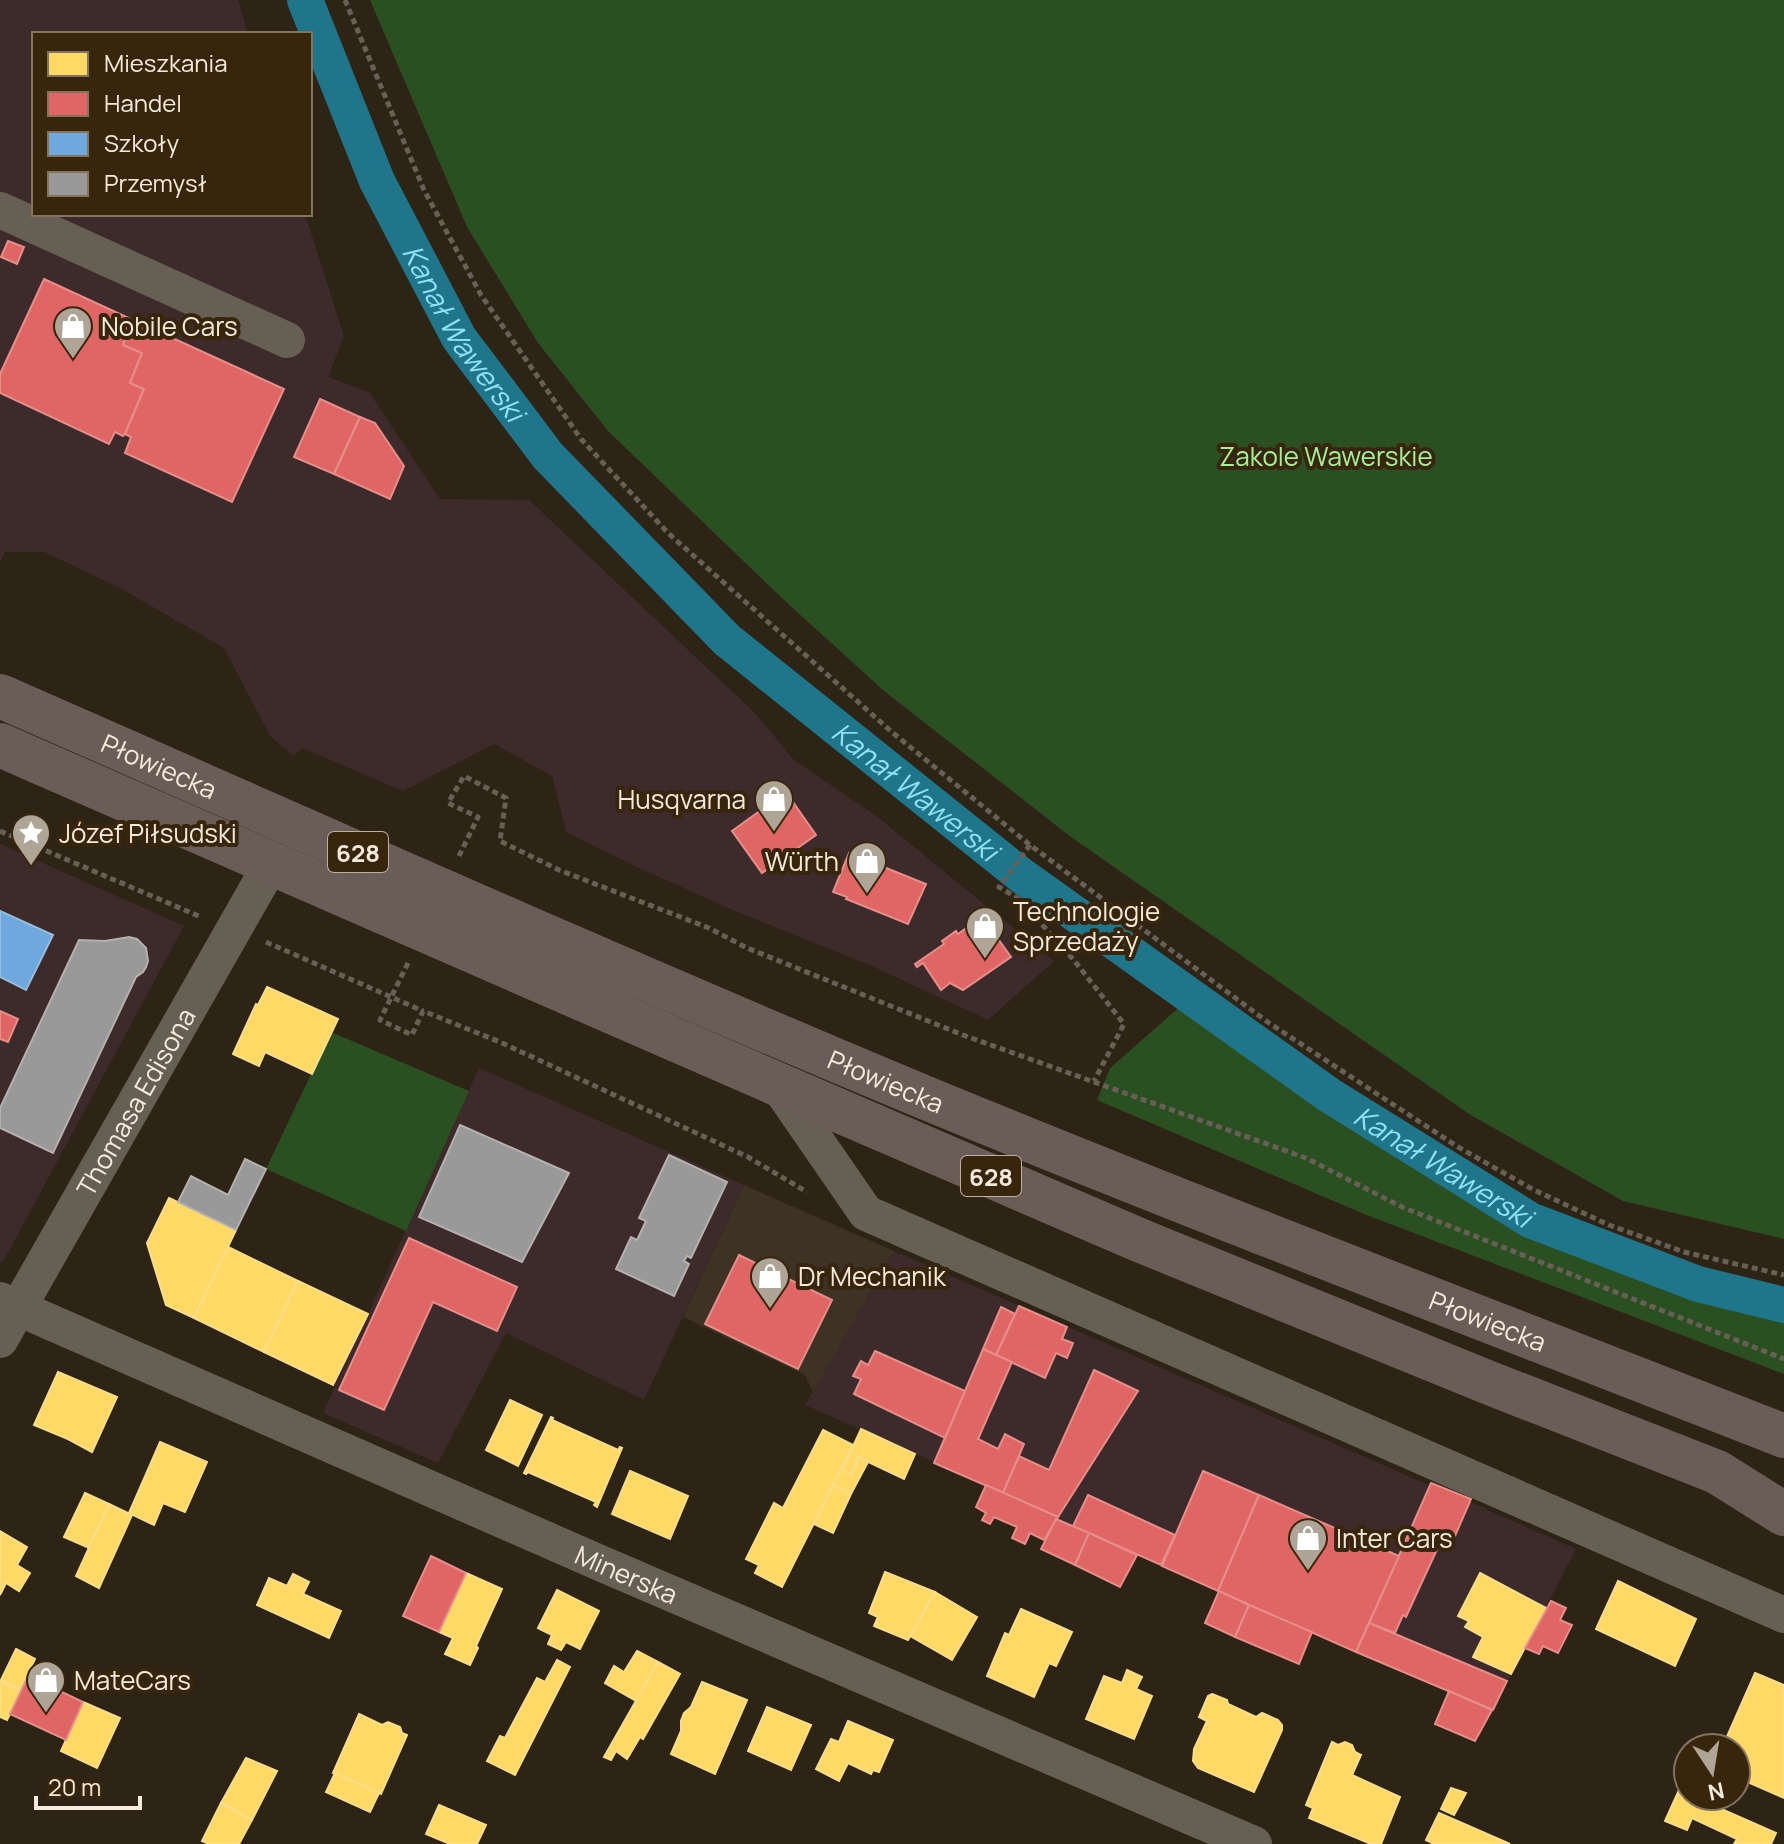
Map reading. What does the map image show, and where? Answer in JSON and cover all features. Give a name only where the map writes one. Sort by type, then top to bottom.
[{"type":"main road","name":"Płowiecka","points":[[0,696],[931,1100],[1784,1436]]},
{"type":"main road","name":"Płowiecka","points":[[0,745],[777,1084],[1264,1292],[1717,1472],[1784,1514]]},
{"type":"main road","name":"628","points":[[1717,1472],[1784,1498]]},
{"type":"street","points":[[0,210],[287,340]]},
{"type":"street","name":"Thomasa Edisona","points":[[0,1340],[9,1304],[271,864]]},
{"type":"street","points":[[777,1084],[866,1213],[1784,1615]]},
{"type":"street","name":"Minerska","points":[[9,1304],[614,1570],[1254,1844]]},
{"type":"path","points":[[345,0],[424,190],[481,295],[581,439],[668,533],[893,733],[1030,845],[1269,1023],[1458,1147],[1534,1190],[1609,1225],[1684,1252],[1784,1275]]},
{"type":"path","points":[[478,817],[448,803],[464,776],[506,798],[500,841],[559,870],[709,928],[747,948],[963,1035],[1306,1158],[1402,1207],[1784,1359]]},
{"type":"path","points":[[1030,845],[999,887],[1019,899],[1073,959],[1124,1024],[1094,1082]]},
{"type":"path","points":[[380,1020],[412,1035]]},
{"type":"shaded area","points":[[0,0],[238,0],[247,32],[32,32],[32,216],[306,216],[344,336],[328,377],[369,392],[440,499],[529,500],[755,713],[794,760],[875,815],[1054,961],[988,1020],[874,967],[735,911],[566,832],[552,776],[494,744],[403,791],[302,748],[294,756],[270,736],[224,648],[118,587],[44,552],[5,552],[0,563]]},
{"type":"shaded area","points":[[0,844],[184,926],[4,1260],[0,1262]]},
{"type":"shaded area","points":[[479,1068],[744,1185],[644,1400],[506,1333],[438,1463],[323,1413]]},
{"type":"shaded area","points":[[744,1185],[894,1251],[813,1392],[805,1375],[683,1317]]},
{"type":"shaded area","points":[[894,1251],[1429,1485],[1431,1483],[1471,1499],[1470,1502],[1576,1549],[1493,1710],[1218,1591],[805,1405]]},
{"type":"green space","name":"Zakole Wawerskie","points":[[370,0],[1784,0],[1784,1239],[1623,1201],[1469,1114],[1071,837],[884,691],[608,431],[538,343],[467,227]]},
{"type":"green space","points":[[1183,1004],[1533,1231],[1704,1296],[1784,1317],[1784,1374],[1364,1214],[1097,1100],[1110,1068]]},
{"type":"green space","points":[[331,1032],[469,1091],[406,1231],[266,1169]]},
{"type":"building: Mieszkania","points":[[267,987],[338,1019],[312,1074],[265,1052],[259,1066],[233,1054]]},
{"type":"building: Mieszkania","points":[[169,1198],[236,1230],[194,1318],[166,1305],[147,1243]]},
{"type":"building: Mieszkania","points":[[228,1247],[298,1281],[264,1352],[194,1318]]},
{"type":"building: Mieszkania","points":[[298,1281],[368,1314],[333,1385],[264,1352]]},
{"type":"building: Mieszkania","points":[[58,1372],[117,1397],[92,1452],[34,1425]]},
{"type":"building: Mieszkania","points":[[510,1400],[542,1415],[518,1466],[486,1450]]},
{"type":"building: Mieszkania","points":[[551,1417],[618,1450],[622,1448],[597,1507],[594,1505],[596,1502],[528,1472],[524,1473]]},
{"type":"building: Mieszkania","points":[[861,1429],[915,1454],[904,1479],[858,1457],[851,1475],[842,1470]]},
{"type":"building: Mieszkania","points":[[823,1430],[853,1445],[782,1587],[755,1573],[759,1565],[746,1559],[774,1503],[783,1508]]},
{"type":"building: Mieszkania","points":[[160,1442],[207,1462],[185,1512],[163,1503],[154,1525],[129,1513]]},
{"type":"building: Mieszkania","points":[[858,1457],[868,1462],[851,1494],[833,1485],[841,1469],[851,1475]]},
{"type":"building: Mieszkania","points":[[630,1471],[688,1496],[670,1539],[612,1514]]},
{"type":"building: Mieszkania","points":[[833,1485],[851,1494],[833,1533],[814,1524]]},
{"type":"building: Mieszkania","points":[[85,1493],[109,1504],[89,1548],[64,1537]]},
{"type":"building: Mieszkania","points":[[109,1504],[132,1515],[99,1588],[76,1576]]},
{"type":"building: Mieszkania","points":[[0,1531],[27,1547],[17,1565],[30,1573],[19,1591],[6,1583],[0,1595]]},
{"type":"building: Mieszkania","points":[[885,1572],[935,1592],[908,1640],[874,1626],[878,1617],[869,1613]]},
{"type":"building: Mieszkania","points":[[466,1573],[502,1589],[470,1665],[445,1654],[453,1638],[439,1632]]},
{"type":"building: Mieszkania","points":[[1480,1573],[1546,1608],[1511,1674],[1473,1657],[1483,1637],[1465,1627],[1469,1621],[1458,1616]]},
{"type":"building: Mieszkania","points":[[293,1574],[309,1582],[303,1594],[341,1611],[329,1638],[257,1605],[269,1578],[287,1586]]},
{"type":"building: Mieszkania","points":[[1618,1581],[1696,1619],[1675,1666],[1596,1629]]},
{"type":"building: Mieszkania","points":[[557,1590],[599,1611],[580,1649],[566,1642],[561,1650],[548,1644],[552,1635],[538,1628]]},
{"type":"building: Mieszkania","points":[[935,1592],[977,1617],[952,1660],[910,1636]]},
{"type":"building: Mieszkania","points":[[1021,1609],[1072,1632],[1056,1666],[1049,1663],[1034,1697],[987,1676],[1005,1633],[1009,1635]]},
{"type":"building: Mieszkania","points":[[16,1649],[35,1659],[20,1690],[1,1680]]},
{"type":"building: Mieszkania","points":[[637,1651],[658,1662],[636,1701],[605,1683],[614,1666],[624,1672]]},
{"type":"building: Mieszkania","points":[[557,1660],[570,1667],[515,1775],[487,1761],[500,1736],[505,1738],[537,1678],[545,1682]]},
{"type":"building: Mieszkania","points":[[658,1662],[680,1674],[643,1739],[640,1737],[627,1759],[616,1751],[611,1760],[604,1757]]},
{"type":"building: Mieszkania","points":[[1127,1670],[1142,1677],[1136,1689],[1152,1696],[1134,1739],[1086,1719],[1104,1676],[1122,1683]]},
{"type":"building: Mieszkania","points":[[1755,1673],[1784,1685],[1784,1798],[1752,1784],[1752,1732],[1729,1732]]},
{"type":"building: Mieszkania","points":[[0,1681],[21,1691],[7,1720],[0,1717]]},
{"type":"building: Mieszkania","points":[[702,1682],[747,1700],[715,1774],[671,1754],[681,1731],[684,1713],[691,1707]]},
{"type":"building: Mieszkania","points":[[1212,1694],[1256,1717],[1262,1713],[1282,1725],[1254,1792],[1198,1768],[1193,1761],[1194,1749],[1207,1721],[1199,1717],[1208,1696]]},
{"type":"building: Mieszkania","points":[[83,1702],[120,1718],[97,1768],[61,1751]]},
{"type":"building: Mieszkania","points":[[767,1707],[811,1725],[791,1770],[748,1751]]},
{"type":"building: Mieszkania","points":[[359,1714],[382,1725],[388,1722],[400,1727],[402,1733],[407,1735],[381,1794],[333,1773]]},
{"type":"building: Mieszkania","points":[[848,1721],[893,1740],[879,1772],[873,1770],[871,1774],[848,1763],[839,1781],[816,1769],[831,1739],[839,1742]]},
{"type":"building: Mieszkania","points":[[1332,1742],[1352,1745],[1355,1752],[1361,1755],[1352,1775],[1400,1797],[1381,1844],[1371,1844],[1309,1818],[1313,1808],[1306,1805]]},
{"type":"building: Mieszkania","points":[[246,1758],[277,1771],[252,1820],[221,1803]]},
{"type":"building: Mieszkania","points":[[335,1773],[379,1793],[370,1812],[326,1792]]},
{"type":"building: Mieszkania","points":[[1451,1788],[1466,1793],[1454,1815],[1441,1809]]},
{"type":"building: Mieszkania","points":[[221,1803],[252,1820],[239,1844],[209,1844],[202,1841]]},
{"type":"building: Mieszkania","points":[[439,1805],[486,1825],[477,1844],[450,1844],[426,1834]]},
{"type":"building: Mieszkania","points":[[1672,1806],[1672,1812],[1728,1812],[1776,1833],[1771,1844],[1734,1844],[1737,1839],[1692,1818],[1687,1830],[1665,1821]]},
{"type":"building: Mieszkania","points":[[1439,1813],[1510,1844],[1434,1844],[1426,1840]]},
{"type":"building: Handel","points":[[8,241],[24,247],[17,264],[1,257]]},
{"type":"building: Handel","name":"Nobile Cars","points":[[44,279],[133,320],[123,345],[142,353],[130,383],[144,389],[125,434],[115,432],[109,444],[0,393],[0,374]]},
{"type":"building: Handel","points":[[133,320],[284,389],[232,502],[125,453],[131,437],[125,434],[144,389],[130,383],[142,353],[123,345]]},
{"type":"building: Handel","points":[[320,399],[360,417],[334,474],[294,457]]},
{"type":"building: Handel","points":[[360,417],[375,423],[404,466],[390,499],[334,474]]},
{"type":"building: Handel","name":"Husqvarna","points":[[786,792],[816,835],[762,873],[732,831]]},
{"type":"building: Handel","points":[[849,853],[926,884],[908,924],[833,892]]},
{"type":"building: Handel","points":[[979,919],[987,931],[991,929],[1011,957],[963,990],[950,983],[941,990],[923,963],[917,967],[915,964],[944,944],[942,941],[956,931],[958,934]]},
{"type":"building: Handel","points":[[0,1011],[18,1019],[8,1042],[0,1039]]},
{"type":"building: Handel","points":[[409,1238],[517,1287],[497,1331],[433,1302],[384,1410],[339,1390]]},
{"type":"building: Handel","points":[[739,1255],[832,1300],[798,1369],[705,1324]]},
{"type":"building: Handel","points":[[1019,1306],[1067,1327],[1062,1339],[1073,1343],[1067,1358],[1056,1353],[1045,1378],[996,1355]]},
{"type":"building: Handel","points":[[1001,1307],[1015,1314],[996,1355],[983,1349]]},
{"type":"building: Handel","points":[[983,1349],[1012,1362],[978,1439],[998,1449],[1005,1434],[1024,1444],[1003,1493],[934,1463]]},
{"type":"building: Handel","points":[[875,1351],[965,1391],[945,1438],[854,1394],[861,1379],[853,1376],[861,1361],[868,1365]]},
{"type":"building: Handel","points":[[1094,1370],[1138,1391],[1058,1517],[1003,1493],[1019,1456],[1049,1470]]},
{"type":"building: Handel","points":[[1203,1471],[1259,1495],[1218,1591],[1162,1566]]},
{"type":"building: Handel","points":[[1431,1483],[1471,1499],[1455,1536],[1445,1532],[1406,1617],[1403,1615],[1395,1633],[1369,1623]]},
{"type":"building: Handel","points":[[986,1485],[1058,1517],[1044,1540],[1030,1533],[1025,1544],[1012,1538],[1017,1527],[994,1517],[990,1524],[982,1520],[986,1513],[976,1507]]},
{"type":"building: Handel","points":[[1088,1495],[1175,1535],[1161,1565],[1073,1526]]},
{"type":"building: Handel","points":[[1259,1495],[1399,1556],[1356,1652],[1218,1591]]},
{"type":"building: Handel","points":[[1056,1519],[1089,1533],[1075,1565],[1041,1549]]},
{"type":"building: Handel","points":[[1089,1533],[1137,1555],[1120,1587],[1075,1565]]},
{"type":"building: Handel","points":[[431,1556],[466,1573],[439,1632],[403,1616]]},
{"type":"building: Handel","points":[[1219,1591],[1249,1605],[1235,1637],[1205,1623]]},
{"type":"building: Handel","points":[[1551,1601],[1566,1608],[1560,1620],[1572,1625],[1558,1653],[1543,1646],[1539,1654],[1525,1648]]},
{"type":"building: Handel","points":[[1249,1605],[1312,1632],[1299,1664],[1235,1637]]},
{"type":"building: Handel","points":[[1369,1623],[1507,1681],[1493,1710],[1356,1652]]},
{"type":"building: Handel","points":[[28,1676],[83,1702],[66,1740],[10,1714]]},
{"type":"building: Handel","points":[[1449,1691],[1492,1710],[1475,1741],[1435,1724]]},
{"type":"building: Szkoły","points":[[0,911],[53,935],[26,990],[0,977]]},
{"type":"building: Przemysł","points":[[129,937],[137,939],[146,948],[146,967],[136,977],[53,1153],[0,1128],[0,1108],[79,940],[105,941]]},
{"type":"building: Przemysł","points":[[460,1125],[569,1173],[522,1262],[419,1217]]},
{"type":"building: Przemysł","points":[[669,1155],[727,1182],[691,1258],[687,1256],[684,1261],[689,1264],[674,1296],[616,1269],[631,1237],[637,1240],[646,1221],[639,1218]]},
{"type":"building: Przemysł","points":[[245,1159],[266,1169],[236,1230],[178,1202],[191,1176],[228,1195]]},
{"type":"waterway","name":"Kanał Wawerski","points":[[305,0],[377,181],[459,338],[548,456],[727,640],[1022,876],[1329,1095],[1530,1220],[1698,1284],[1784,1305]]},
{"type":"place","name":"Nobile Cars","points":[[73,360]]},
{"type":"place","name":"Husqvarna","points":[[774,833]]},
{"type":"place","name":"Józef Piłsudski","points":[[31,867]]},
{"type":"place","name":"Würth","points":[[867,895]]},
{"type":"place","name":"Technologie Sprzedaży","points":[[985,960]]},
{"type":"place","name":"Dr Mechanik","points":[[770,1310]]},
{"type":"place","name":"Inter Cars","points":[[1308,1572]]},
{"type":"place","name":"MateCars","points":[[46,1714]]}]
